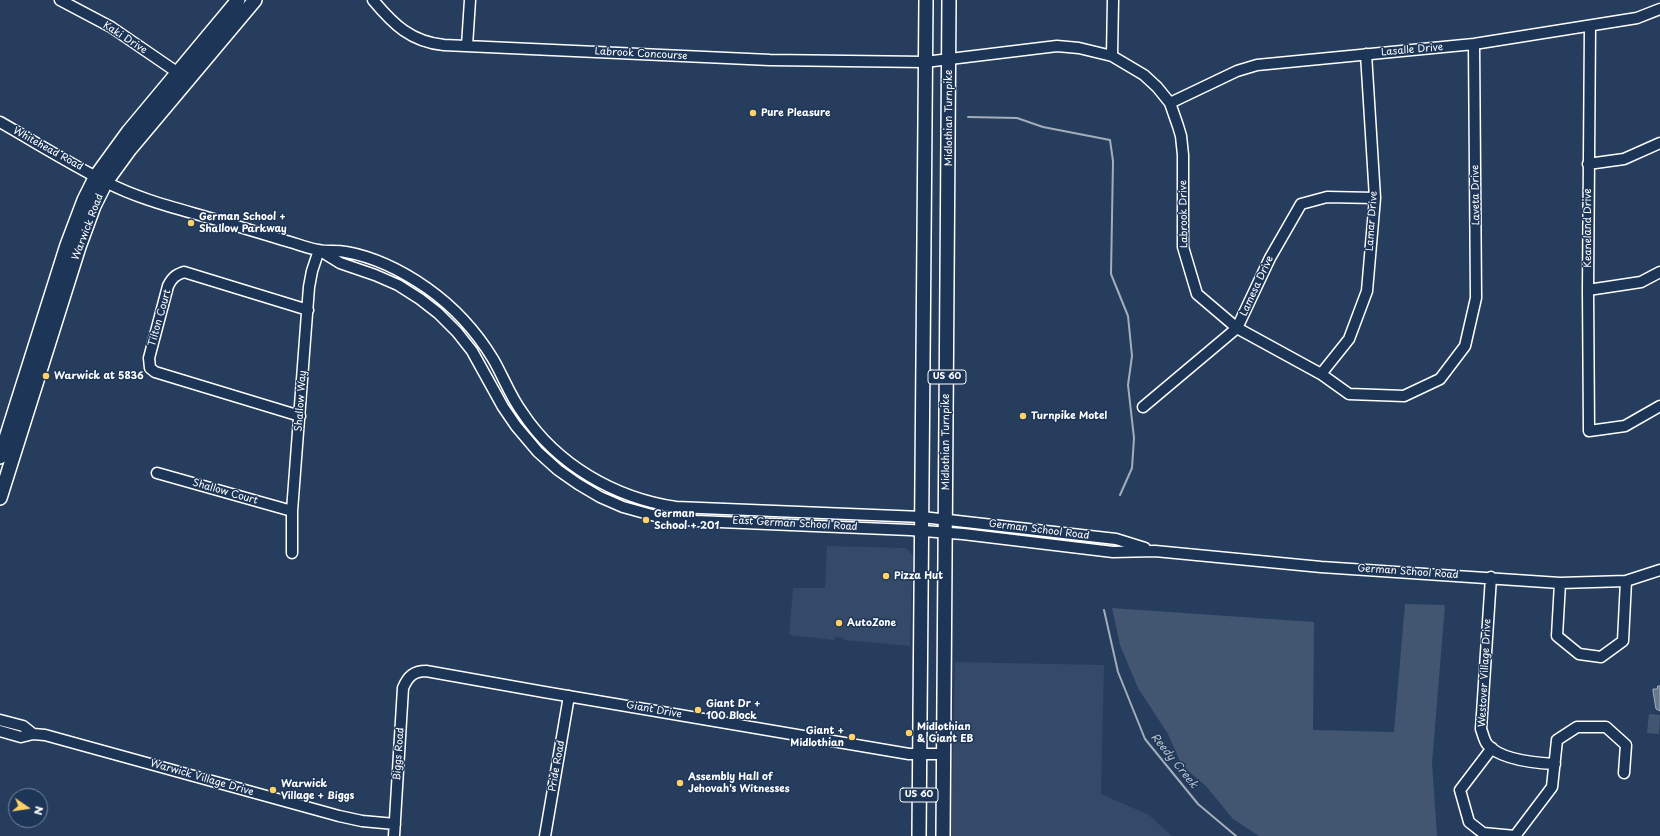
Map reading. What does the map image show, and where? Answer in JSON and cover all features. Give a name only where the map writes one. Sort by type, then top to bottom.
[{"type":"main road","name":"Warwick Road","points":[[0,457],[67,245],[84,200],[101,179],[130,149],[238,0]]},
{"type":"main road","name":"Warwick Road","points":[[183,76],[255,0]]},
{"type":"main road","name":"US 60","points":[[919,836],[926,0]]},
{"type":"main road","name":"Midlothian Turnpike","points":[[943,836],[949,0]]},
{"type":"main road","name":"Warwick Road","points":[[0,498],[79,247],[94,206],[101,179]]},
{"type":"street","name":"Kaki Drive","points":[[60,0],[111,27],[183,76]]},
{"type":"street","name":"Labrook Concourse","points":[[373,0],[387,17],[401,30],[420,40],[430,43],[770,60],[925,62]]},
{"type":"street","points":[[467,46],[470,0]]},
{"type":"street","points":[[1112,56],[1113,0]]},
{"type":"street","name":"Lasalle Drive","points":[[1170,103],[1237,71],[1257,65],[1474,44],[1637,18],[1660,8]]},
{"type":"street","name":"Keaneland Drive","points":[[1590,26],[1588,164],[1589,431],[1624,426],[1660,406]]},
{"type":"street","name":"Laveta Drive","points":[[1465,346],[1476,298],[1474,44]]},
{"type":"street","name":"Labrook Drive","points":[[925,62],[949,60],[1021,49],[1057,46],[1084,49],[1112,56],[1144,75],[1157,87],[1170,103],[1181,136],[1183,155],[1183,247],[1197,294],[1237,328],[1321,374],[1349,394],[1404,396],[1440,379],[1465,346]]},
{"type":"street","name":"Lamar Drive","points":[[1321,374],[1348,339],[1367,291],[1375,198],[1366,54]]},
{"type":"street","name":"Whitehead Road","points":[[0,122],[101,179]]},
{"type":"street","points":[[1588,164],[1624,159],[1660,143]]},
{"type":"street","name":"East German School Road","points":[[101,179],[140,196],[319,250],[346,252],[376,261],[404,274],[436,294],[455,311],[479,339],[493,360],[516,404],[534,429],[556,451],[585,474],[606,486],[640,499],[676,506],[714,509],[922,517]]},
{"type":"street","name":"Lamesa Drive","points":[[1143,407],[1237,328],[1270,258],[1301,204],[1327,197],[1375,198]]},
{"type":"street","name":"East German School Road","points":[[319,250],[340,263],[398,285],[420,298],[438,313],[457,332],[472,351],[504,407],[524,437],[548,462],[578,484],[611,502],[647,514],[671,519],[922,531]]},
{"type":"street","name":"Shallow Way","points":[[292,553],[292,510],[309,287],[312,271],[319,250]]},
{"type":"street","name":"Tilton Court","points":[[300,416],[155,372],[150,368],[149,358],[168,286],[172,278],[177,274],[184,272],[308,310]]},
{"type":"street","points":[[1588,290],[1641,282],[1660,272]]},
{"type":"street","name":"Shallow Court","points":[[157,473],[292,510]]},
{"type":"street","points":[[713,521],[714,509]]},
{"type":"street","name":"German School Road","points":[[922,517],[946,526],[1114,552],[1155,551],[1321,567],[1491,577],[1560,583],[1626,581],[1660,570]]},
{"type":"street","name":"German School Road","points":[[922,531],[946,526]]},
{"type":"street","name":"Westover Village Drive","points":[[1491,577],[1481,729],[1486,743],[1492,748]]},
{"type":"street","points":[[1560,583],[1557,636],[1579,654],[1601,657],[1623,641],[1626,581]]},
{"type":"street","name":"Giant Drive","points":[[412,674],[418,671],[426,670],[544,692],[902,753],[943,754]]},
{"type":"street","name":"Biggs Road","points":[[394,836],[403,688],[407,679],[412,674]]},
{"type":"street","name":"Pride Road","points":[[546,836],[569,696]]},
{"type":"street","name":"Warwick Village Drive","points":[[0,720],[23,726],[33,734]]},
{"type":"street","points":[[1554,764],[1530,763],[1498,753],[1492,748],[1460,790],[1469,822],[1483,833],[1515,836],[1552,787],[1557,740],[1577,727],[1606,728],[1626,745],[1624,773]]},
{"type":"street","name":"Warwick Village Drive","points":[[0,731],[21,737],[33,734],[45,735],[338,816],[362,821],[395,824]]},
{"type":"shaded area","points":[[827,546],[906,548],[913,556],[910,646],[844,640],[843,638],[835,637],[834,640],[789,635],[793,588],[825,588]]},
{"type":"shaded area","points":[[1405,604],[1445,605],[1432,763],[1437,836],[1259,836],[1233,819],[1206,786],[1182,766],[1168,734],[1138,688],[1120,645],[1112,608],[1314,622],[1313,730],[1394,732]]},
{"type":"shaded area","points":[[955,662],[1104,665],[1101,794],[1149,815],[1172,836],[951,836]]},
{"type":"shaded area","points":[[1658,686],[1660,686],[1660,711],[1656,709],[1653,691],[1653,689],[1657,689]]},
{"type":"shaded area","points":[[1649,714],[1660,715],[1659,734],[1647,733]]},
{"type":"waterway","points":[[968,117],[1017,118],[1043,127],[1110,140],[1113,161],[1111,274],[1128,316],[1132,356],[1128,385],[1134,438],[1132,468],[1120,495]]},
{"type":"waterway","name":"Reedy Creek","points":[[1104,610],[1118,672],[1145,739],[1198,804],[1236,836]]},
{"type":"place","name":"Pure Pleasure","points":[[753,113]]},
{"type":"place","name":"German School + Shallow Parkway","points":[[191,223]]},
{"type":"place","name":"Warwick at 5836","points":[[46,376]]},
{"type":"place","name":"Turnpike Motel","points":[[1023,416]]},
{"type":"place","name":"German School + 201","points":[[646,520]]},
{"type":"place","name":"Pizza Hut","points":[[886,576]]},
{"type":"place","name":"AutoZone","points":[[839,623]]},
{"type":"place","name":"Giant Dr + 100 Block","points":[[698,710]]},
{"type":"place","name":"Midlothian & Giant EB","points":[[909,733]]},
{"type":"place","name":"Giant + Midlothian","points":[[852,737]]},
{"type":"place","name":"Assembly Hall of Jehovah's Witnesses","points":[[680,783]]},
{"type":"place","name":"Warwick Village + Biggs","points":[[273,790]]}]
